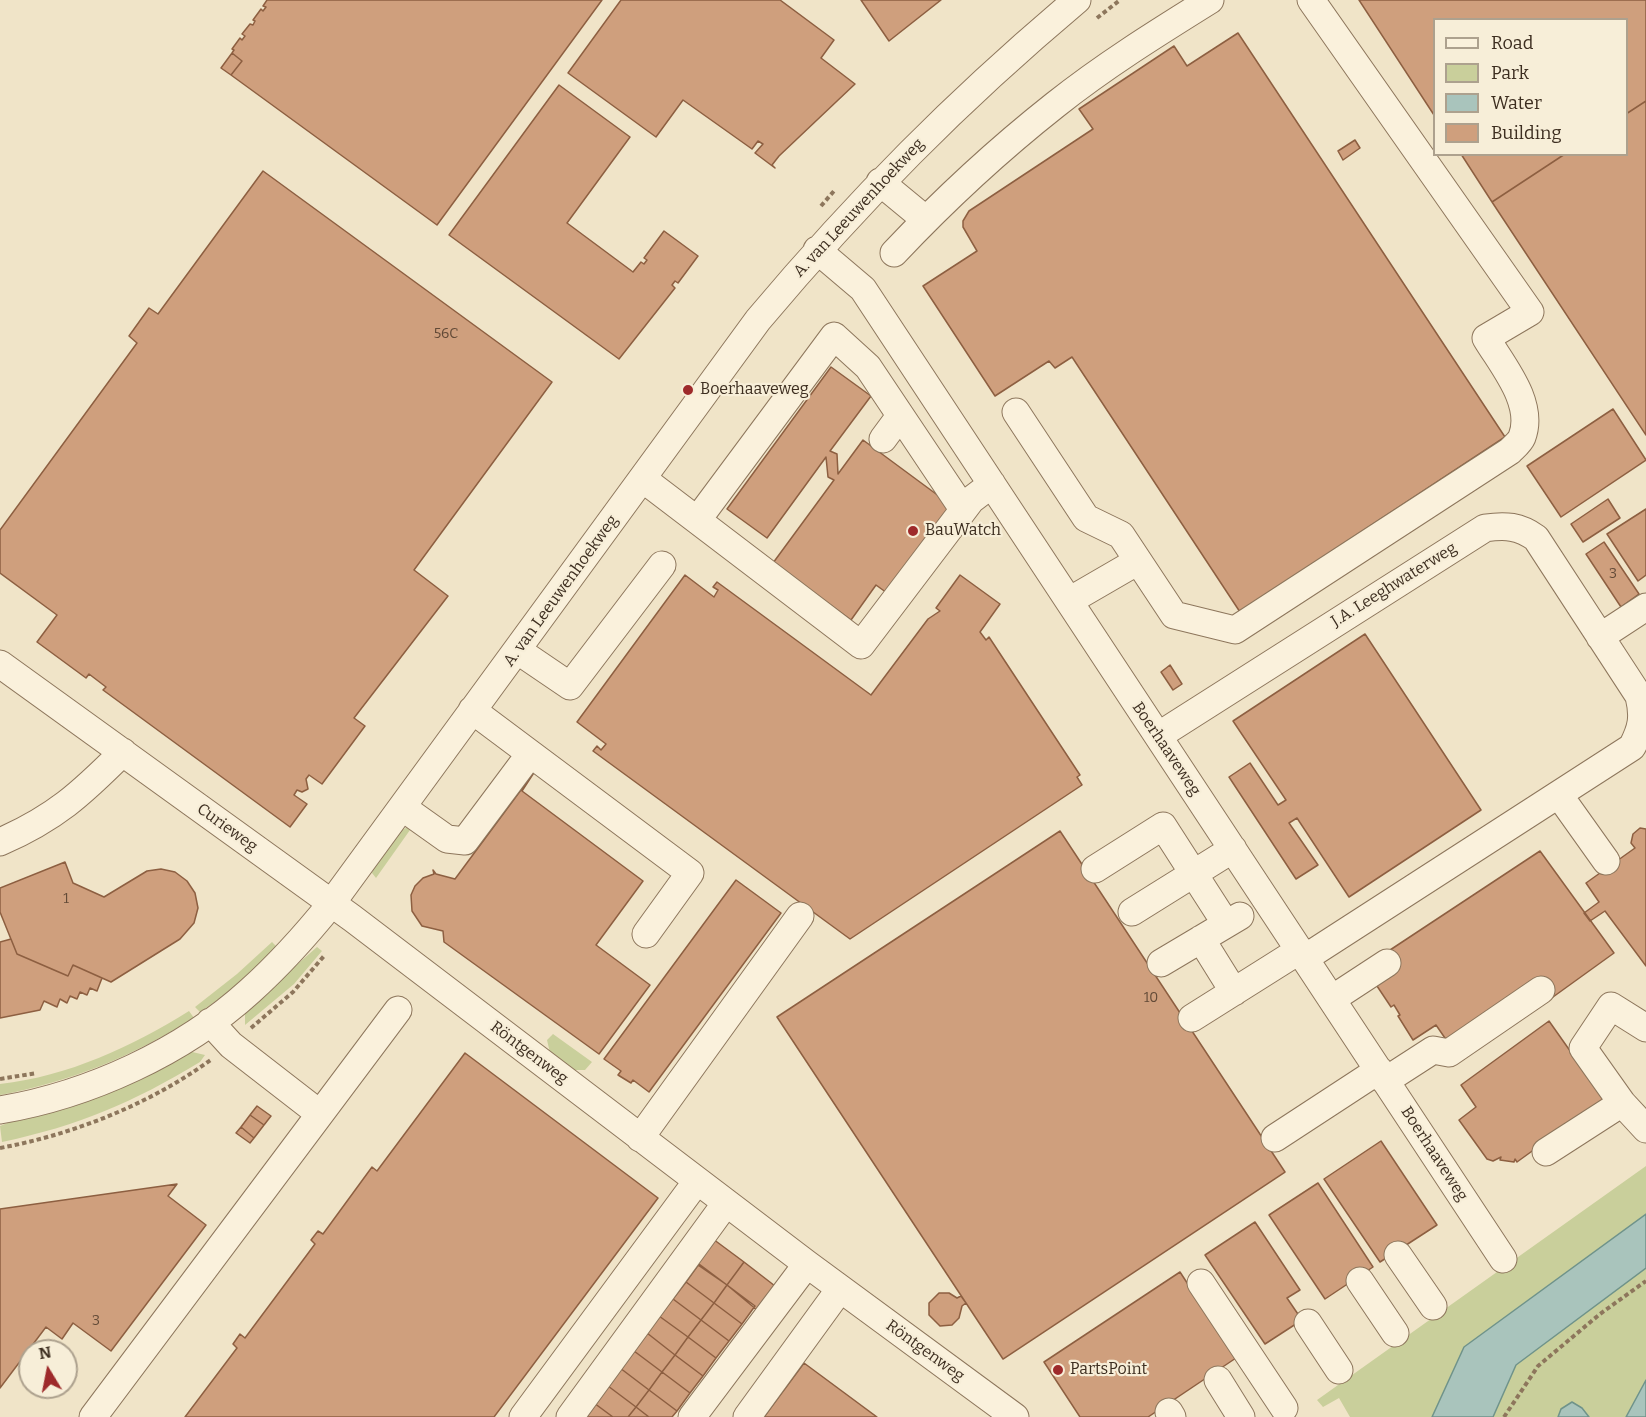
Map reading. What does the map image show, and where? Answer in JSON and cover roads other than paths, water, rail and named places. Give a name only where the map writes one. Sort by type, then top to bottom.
[{"type":"street","name":"A. van Leeuwenhoekweg","points":[[0,1110],[41,1101],[108,1079],[193,1034],[249,993],[292,951],[331,904],[758,320],[817,250],[942,119],[1077,0]]},
{"type":"street","points":[[894,253],[926,220],[1055,105],[1128,52],[1210,0]]},
{"type":"street","points":[[1016,412],[1086,518],[1121,535],[1174,615],[1235,630],[1510,451],[1522,438],[1525,417],[1518,392],[1486,338],[1530,312],[1311,0]]},
{"type":"street","points":[[880,182],[926,220]]},
{"type":"street","name":"Boerhaaveweg","points":[[817,250],[863,289],[1503,1259]]},
{"type":"street","points":[[698,519],[834,336],[868,367],[963,509]]},
{"type":"street","points":[[883,438],[900,416]]},
{"type":"street","points":[[643,479],[861,645],[970,500],[992,484]]},
{"type":"street","name":"J.A. Leeghwaterweg","points":[[1158,735],[1485,528],[1505,525],[1523,529],[1536,538],[1639,696],[1643,715],[1641,740],[1559,795],[1302,954],[1192,1018]]},
{"type":"street","points":[[1069,601],[1138,561]]},
{"type":"street","points":[[517,650],[570,687],[662,565]]},
{"type":"street","points":[[1600,636],[1646,607]]},
{"type":"street","name":"Curieweg","points":[[0,664],[331,904]]},
{"type":"street","points":[[472,711],[690,873],[646,934]]},
{"type":"street","points":[[0,842],[56,814],[80,796],[123,752]]},
{"type":"street","points":[[402,807],[447,839],[465,841],[530,754]]},
{"type":"street","points":[[1559,795],[1606,861]]},
{"type":"street","points":[[1095,869],[1163,826],[1194,874],[1233,920],[1161,963]]},
{"type":"street","points":[[1132,912],[1233,849]]},
{"type":"street","name":"Röntgenweg","points":[[331,904],[840,1289],[1015,1417]]},
{"type":"street","points":[[640,1138],[800,915]]},
{"type":"street","points":[[1201,939],[1234,992]]},
{"type":"street","points":[[1332,999],[1388,963]]},
{"type":"street","points":[[1275,1138],[1382,1076],[1433,1050],[1449,1053],[1541,990]]},
{"type":"street","points":[[1646,1028],[1611,1006],[1583,1048],[1622,1103],[1646,1129]]},
{"type":"street","points":[[93,1417],[398,1010]]},
{"type":"street","points":[[210,1022],[231,1045],[320,1114]]},
{"type":"street","points":[[1546,1152],[1622,1103]]},
{"type":"street","points":[[524,1417],[697,1181]]},
{"type":"street","points":[[570,1417],[726,1203]]},
{"type":"street","points":[[1398,1255],[1433,1306]]},
{"type":"street","points":[[692,1417],[807,1264]]},
{"type":"street","points":[[1360,1281],[1395,1333]]},
{"type":"street","points":[[1201,1282],[1284,1408]]},
{"type":"street","points":[[747,1417],[840,1289]]},
{"type":"street","points":[[1308,1323],[1339,1370]]},
{"type":"street","points":[[1218,1380],[1241,1417]]},
{"type":"water","points":[[1646,1214],[1646,1268],[1516,1365],[1493,1417],[1432,1417],[1464,1347]]},
{"type":"water","points":[[1646,1380],[1646,1417],[1626,1417]]},
{"type":"water","points":[[1572,1402],[1582,1408],[1589,1417],[1558,1417],[1561,1409]]},
{"type":"place","name":"Boerhaaveweg","points":[[688,390]]},
{"type":"place","name":"BauWatch","points":[[913,531]]},
{"type":"place","name":"PartsPoint","points":[[1058,1370]]}]
